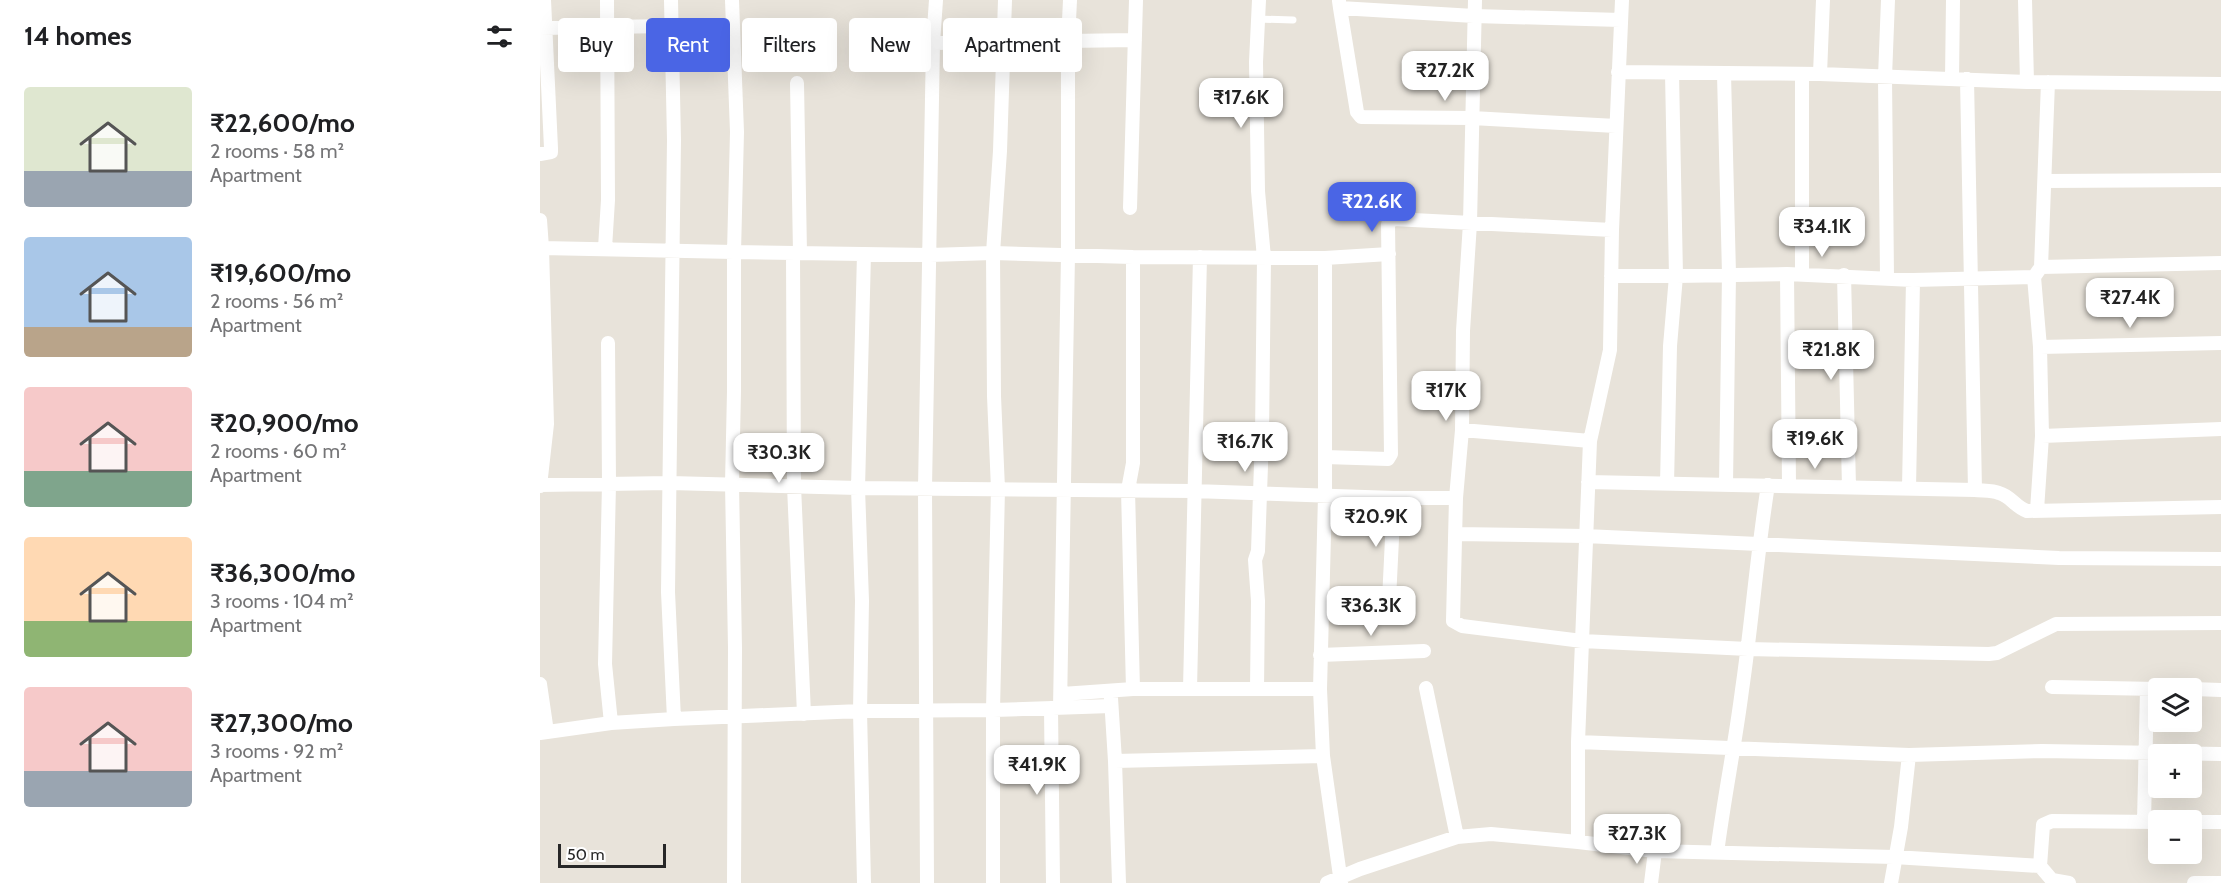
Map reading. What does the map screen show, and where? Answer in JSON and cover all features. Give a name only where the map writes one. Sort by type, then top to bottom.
[{"type":"street","points":[[540,153],[551,152],[552,148],[542,28],[544,0]]},
{"type":"street","points":[[607,0],[607,18]]},
{"type":"street","points":[[670,0],[671,18]]},
{"type":"street","points":[[732,0],[737,132],[732,484],[735,648],[734,883]]},
{"type":"street","points":[[927,883],[925,488],[933,43],[936,0]]},
{"type":"street","points":[[1004,18],[1005,0]]},
{"type":"street","points":[[1069,18],[1070,0]]},
{"type":"street","points":[[1130,208],[1136,0]]},
{"type":"street","points":[[1257,688],[1258,601],[1255,560],[1258,551],[1260,494],[1264,258],[1258,180],[1256,62],[1259,0]]},
{"type":"street","points":[[1475,0],[1470,223],[1462,331],[1462,430],[1456,498],[1453,621],[1462,626],[1582,641],[1748,649],[1989,654],[1997,653],[2056,624],[2221,623]]},
{"type":"street","points":[[1578,842],[1578,742],[1585,536],[1590,441],[1610,350],[1612,230],[1622,0]]},
{"type":"street","points":[[1820,74],[1823,0]]},
{"type":"street","points":[[1887,278],[1885,77],[1888,0]]},
{"type":"street","points":[[1952,79],[1953,0]]},
{"type":"street","points":[[2025,0],[2027,82]]},
{"type":"street","points":[[1616,126],[1472,118],[1361,117],[1357,112],[1339,4],[1474,16],[1621,20]]},
{"type":"street","points":[[542,28],[558,28]]},
{"type":"street","points":[[1082,42],[1135,40]]},
{"type":"street","points":[[933,43],[943,43]]},
{"type":"street","points":[[605,248],[608,200],[607,72]]},
{"type":"street","points":[[672,72],[674,140],[668,592],[674,719]]},
{"type":"street","points":[[993,883],[993,710],[998,489],[994,396],[993,254],[1000,152],[1002,72]]},
{"type":"street","points":[[1053,883],[1065,489],[1068,72]]},
{"type":"street","points":[[1618,72],[1820,74],[2027,82],[2221,84]]},
{"type":"street","points":[[1667,484],[1670,346],[1676,276],[1672,73]]},
{"type":"street","points":[[1725,74],[1729,274],[1726,484]]},
{"type":"street","points":[[1802,74],[1802,274]]},
{"type":"street","points":[[1967,79],[1975,490]]},
{"type":"street","points":[[2037,510],[2042,436],[2037,272],[2045,181],[2048,82]]},
{"type":"street","points":[[797,83],[794,486],[804,714]]},
{"type":"street","points":[[2045,181],[2221,180]]},
{"type":"street","points":[[1325,458],[1388,459],[1391,454],[1388,224],[1393,219],[1612,230]]},
{"type":"street","points":[[540,220],[543,248],[542,318],[547,424],[540,485],[670,483],[858,488],[1194,491],[1456,498]]},
{"type":"street","points":[[543,248],[1264,258],[1325,258],[1389,254]]},
{"type":"street","points":[[864,254],[858,488],[862,601],[860,711],[864,883]]},
{"type":"street","points":[[1133,257],[1133,463],[1128,490],[1133,689]]},
{"type":"street","points":[[1190,689],[1200,257]]},
{"type":"street","points":[[1325,258],[1325,496],[1320,688],[1323,756],[1336,881],[1360,869],[1457,837],[1491,834],[1655,851],[1894,857],[2040,866]]},
{"type":"street","points":[[1611,276],[1787,273],[1913,280],[1972,280],[2037,272],[2221,263]]},
{"type":"street","points":[[1787,273],[1789,485]]},
{"type":"street","points":[[1844,275],[1849,487]]},
{"type":"street","points":[[1909,488],[1913,280]]},
{"type":"street","points":[[608,343],[609,484],[605,664],[611,723]]},
{"type":"street","points":[[2040,347],[2221,343]]},
{"type":"street","points":[[2042,436],[2221,429]]},
{"type":"street","points":[[1462,430],[1590,441]]},
{"type":"street","points":[[1588,482],[1975,490],[2000,493],[2010,499],[2017,508],[2027,511],[2221,507]]},
{"type":"street","points":[[1717,853],[1748,649],[1768,485]]},
{"type":"street","points":[[1389,600],[1394,498]]},
{"type":"street","points":[[1455,534],[1585,536],[2059,558],[2221,558]]},
{"type":"street","points":[[1320,655],[1424,651]]},
{"type":"street","points":[[540,684],[544,732],[611,723],[674,719],[860,711],[993,710],[1058,703],[1110,690],[1320,688]]},
{"type":"street","points":[[2052,687],[2148,689]]},
{"type":"street","points":[[1426,688],[1457,837]]},
{"type":"street","points":[[2202,689],[2221,690]]},
{"type":"street","points":[[1110,690],[1119,883]]},
{"type":"street","points":[[1058,703],[1111,706]]},
{"type":"street","points":[[2148,732],[2146,753],[2150,810]]},
{"type":"street","points":[[1578,742],[1909,755],[2042,751],[2221,754]]},
{"type":"street","points":[[1891,883],[1901,826],[1909,755]]},
{"type":"street","points":[[1115,760],[1323,756]]},
{"type":"street","points":[[2069,883],[2052,880],[2040,866],[2043,825],[2052,820],[2148,822]]},
{"type":"street","points":[[2202,822],[2221,822]]},
{"type":"street","points":[[1651,883],[1655,851]]},
{"type":"street","points":[[2194,883],[2221,883]]},
{"type":"lane","points":[[1258,19],[1293,20]]}]
